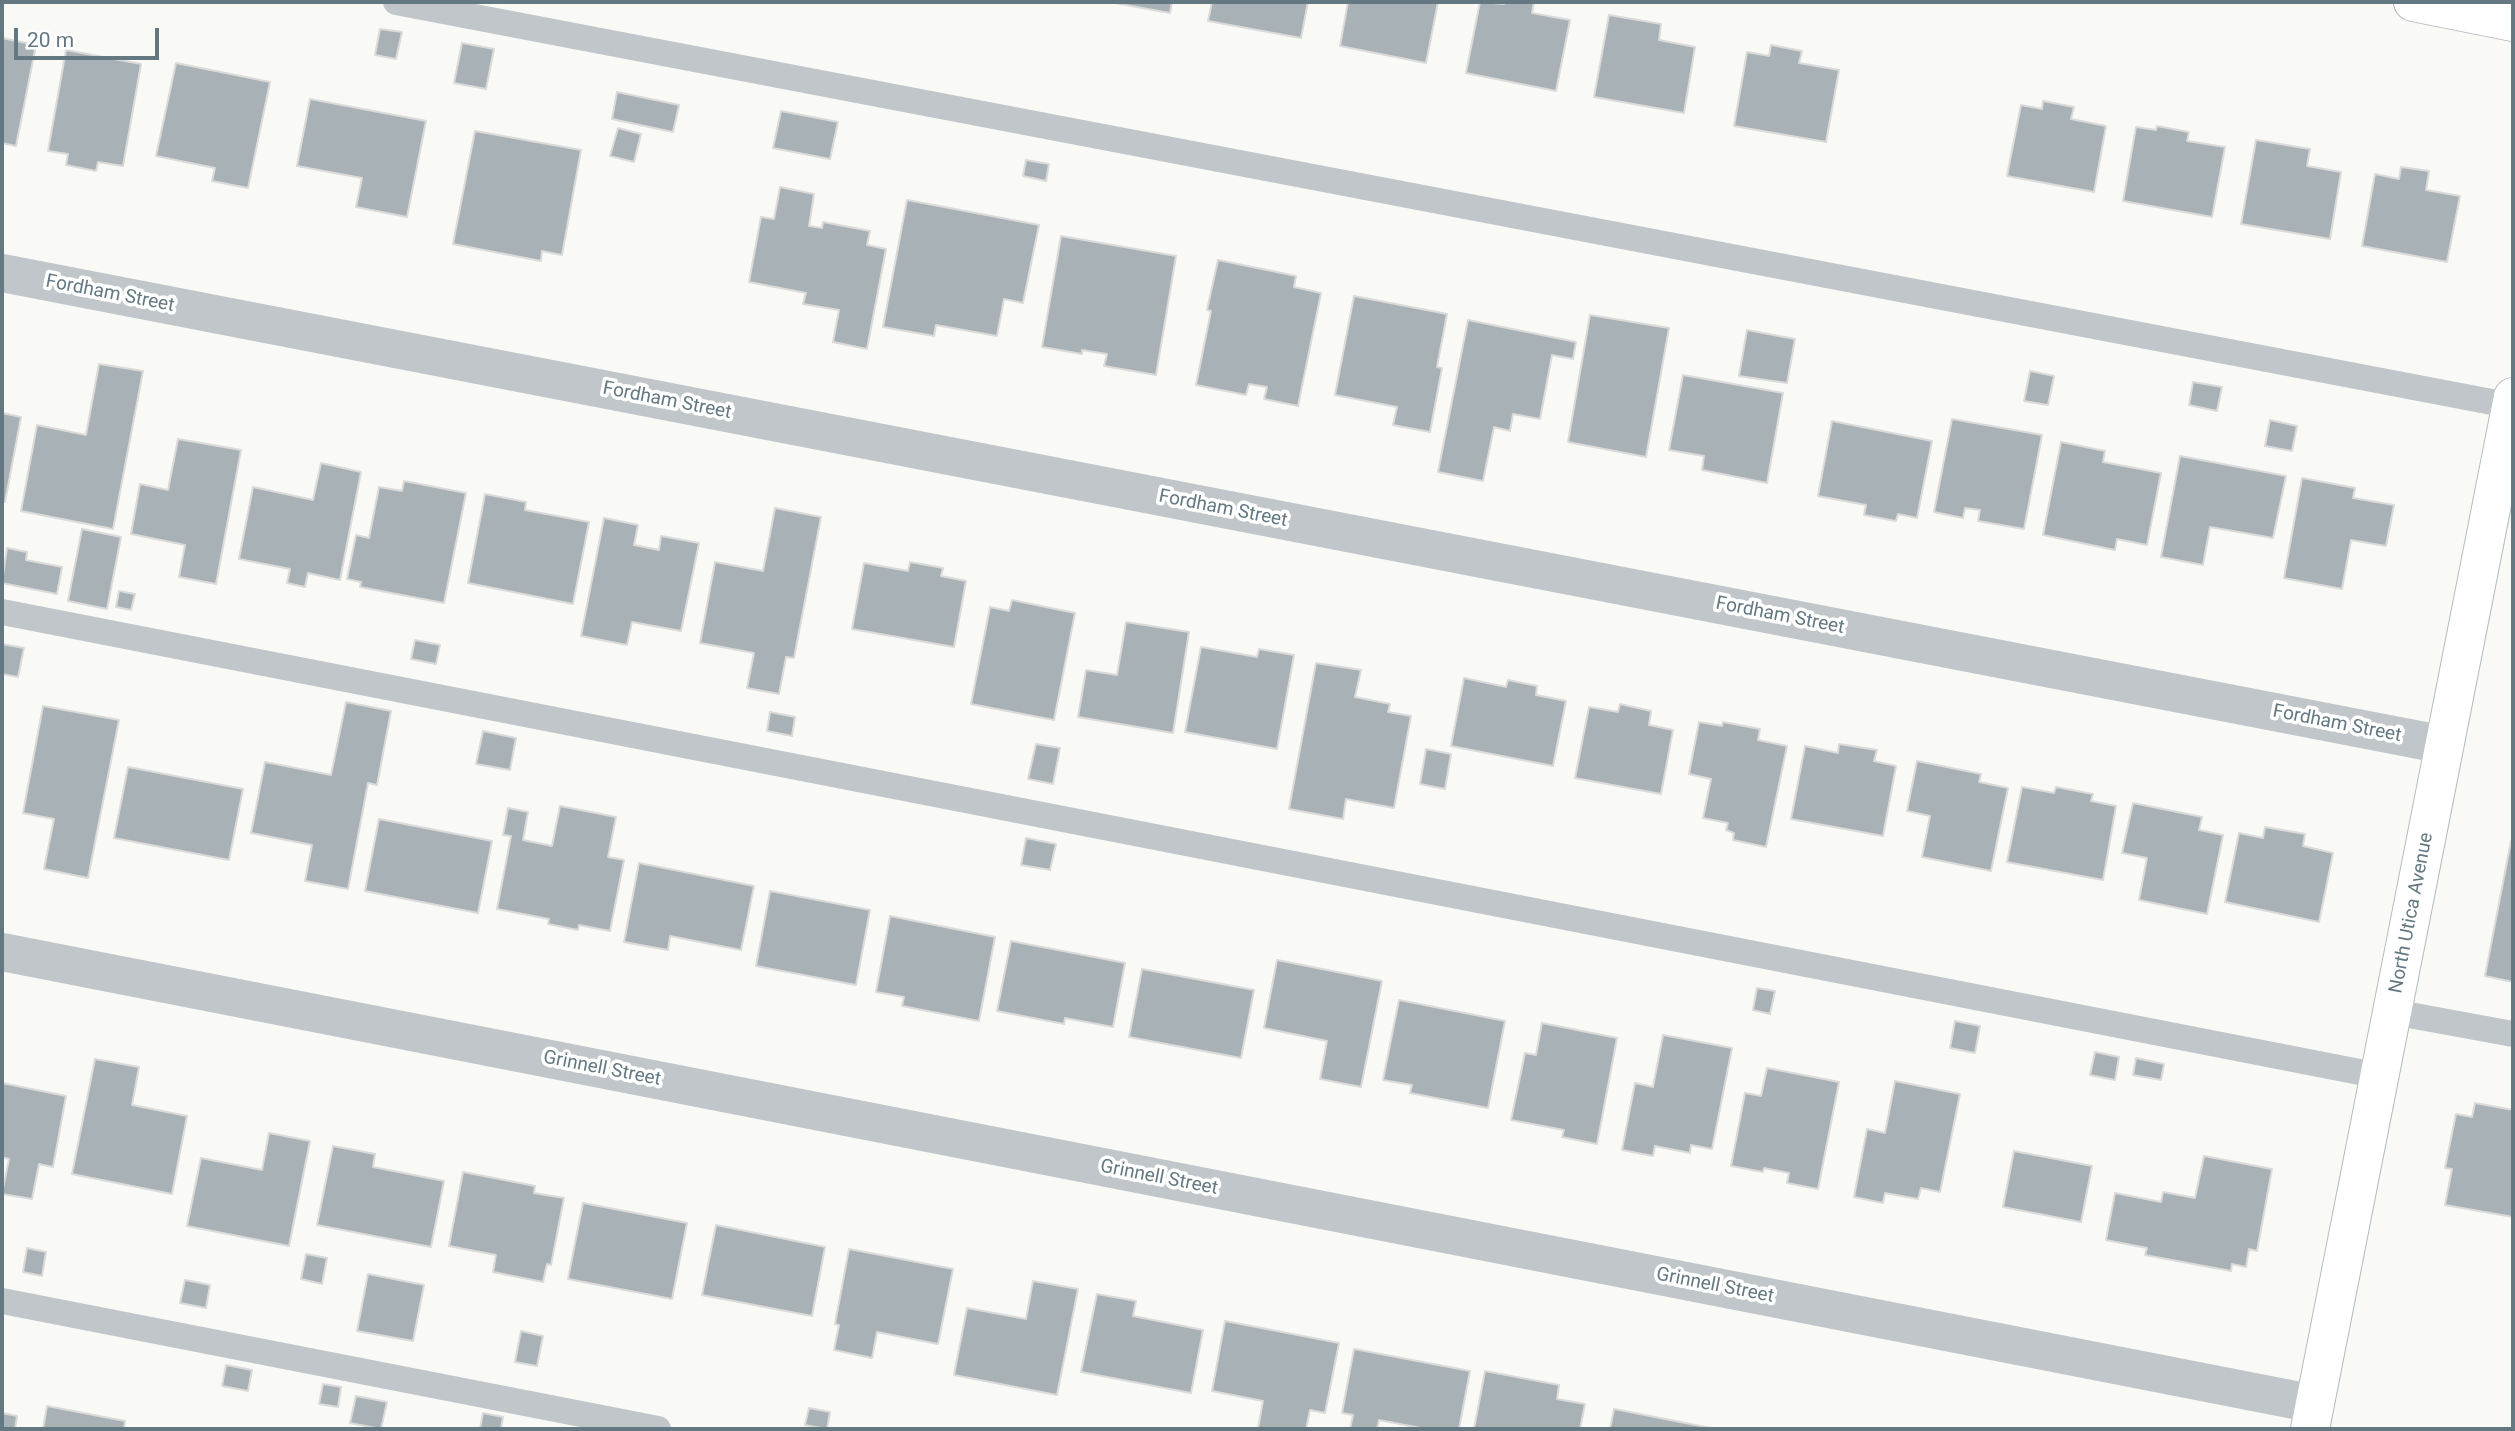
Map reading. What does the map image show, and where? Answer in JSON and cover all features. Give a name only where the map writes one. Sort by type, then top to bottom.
[{"type":"street","points":[[2413,2],[2513,22]]},
{"type":"street","name":"Fordham Street","points":[[2,273],[2445,745]]},
{"type":"street","name":"North Utica Avenue","points":[[2313,1416],[2513,403]]},
{"type":"street","name":"Grinnell Street","points":[[2,952],[2313,1416]]},
{"type":"lane","points":[[396,2],[2513,403]]},
{"type":"lane","points":[[2,611],[2380,1076]]},
{"type":"lane","points":[[2393,1012],[2513,1034]]},
{"type":"lane","points":[[2,1301],[658,1429]]},
{"type":"building","points":[[1109,2],[1172,2],[1170,13]]},
{"type":"building","points":[[1212,2],[1308,2],[1301,38],[1208,21]]},
{"type":"building","points":[[1348,2],[1438,2],[1426,63],[1340,46]]},
{"type":"building","points":[[1480,2],[1534,2],[1532,13],[1570,20],[1556,91],[1466,73]]},
{"type":"building","points":[[1609,15],[1661,24],[1659,40],[1695,47],[1684,113],[1594,97]]},
{"type":"building","points":[[380,29],[402,32],[396,59],[375,55]]},
{"type":"building","points":[[2,38],[36,45],[16,146],[2,143]]},
{"type":"building","points":[[462,43],[494,49],[486,89],[454,83]]},
{"type":"building","points":[[1771,45],[1802,51],[1799,63],[1839,70],[1826,142],[1734,126],[1747,52],[1769,56]]},
{"type":"building","points":[[66,50],[141,64],[123,166],[98,162],[96,171],[66,165],[68,154],[48,151]]},
{"type":"building","points":[[176,63],[270,82],[248,188],[212,181],[215,168],[156,156]]},
{"type":"building","points":[[617,92],[679,105],[673,132],[612,119]]},
{"type":"building","points":[[310,99],[426,121],[407,217],[356,207],[362,178],[297,166]]},
{"type":"building","points":[[2043,101],[2074,107],[2071,119],[2106,126],[2094,192],[2007,176],[2021,105],[2042,109]]},
{"type":"building","points":[[781,111],[838,122],[830,159],[773,148]]},
{"type":"building","points":[[2157,126],[2189,132],[2187,141],[2225,147],[2212,217],[2123,201],[2136,127],[2156,130]]},
{"type":"building","points":[[618,128],[641,134],[634,162],[610,156]]},
{"type":"building","points":[[475,131],[581,150],[562,255],[542,251],[541,261],[453,244]]},
{"type":"building","points":[[2256,140],[2310,149],[2307,166],[2341,172],[2330,239],[2241,224]]},
{"type":"building","points":[[1026,160],[1049,164],[1046,181],[1023,176]]},
{"type":"building","points":[[2401,167],[2429,171],[2426,190],[2460,196],[2447,262],[2362,246],[2375,174],[2399,179]]},
{"type":"building","points":[[780,187],[814,194],[809,226],[822,228],[823,222],[870,231],[867,245],[886,249],[867,349],[833,342],[839,310],[803,304],[806,293],[749,282],[761,217],[774,219]]},
{"type":"building","points":[[907,200],[1039,225],[1023,303],[1004,299],[997,336],[936,325],[934,336],[883,327]]},
{"type":"building","points":[[1061,236],[1176,256],[1156,375],[1104,366],[1107,354],[1082,350],[1082,354],[1042,347]]},
{"type":"building","points":[[1218,260],[1296,276],[1294,287],[1321,293],[1298,406],[1264,399],[1267,387],[1249,384],[1246,395],[1196,385],[1211,311],[1207,310]]},
{"type":"building","points":[[1354,296],[1447,314],[1437,367],[1442,368],[1430,432],[1393,425],[1397,407],[1335,395]]},
{"type":"building","points":[[1590,315],[1669,328],[1646,457],[1568,442]]},
{"type":"building","points":[[1468,320],[1576,342],[1573,359],[1552,355],[1540,419],[1513,414],[1510,431],[1494,427],[1483,481],[1438,472]]},
{"type":"building","points":[[1747,330],[1795,339],[1787,383],[1739,376]]},
{"type":"building","points":[[99,364],[143,371],[113,529],[21,511],[37,425],[86,435]]},
{"type":"building","points":[[2030,371],[2054,376],[2048,405],[2024,401]]},
{"type":"building","points":[[1683,375],[1783,393],[1767,483],[1702,470],[1704,456],[1669,450]]},
{"type":"building","points":[[2193,382],[2222,387],[2217,411],[2189,405]]},
{"type":"building","points":[[2,413],[21,417],[5,502],[2,502]]},
{"type":"building","points":[[1952,419],[2042,435],[2024,529],[1978,521],[1980,510],[1965,508],[1963,518],[1934,512]]},
{"type":"building","points":[[2270,420],[2297,426],[2292,451],[2265,446]]},
{"type":"building","points":[[1832,421],[1932,441],[1917,518],[1898,514],[1896,521],[1864,515],[1866,505],[1818,496]]},
{"type":"building","points":[[178,439],[241,450],[216,584],[179,577],[185,545],[131,534],[140,484],[168,490]]},
{"type":"building","points":[[2061,442],[2105,451],[2103,462],[2161,473],[2147,545],[2117,539],[2115,550],[2043,535]]},
{"type":"building","points":[[2180,456],[2286,476],[2273,538],[2210,527],[2203,565],[2161,557]]},
{"type":"building","points":[[321,463],[361,472],[340,580],[308,573],[305,587],[287,583],[290,569],[239,559],[253,487],[313,500]]},
{"type":"building","points":[[2302,478],[2355,488],[2353,498],[2394,505],[2386,546],[2351,540],[2342,589],[2284,578]]},
{"type":"building","points":[[404,481],[466,493],[444,603],[360,587],[361,582],[347,579],[356,535],[369,538],[379,487],[402,491]]},
{"type":"building","points":[[485,494],[526,502],[525,510],[589,522],[573,604],[468,583]]},
{"type":"building","points":[[775,508],[821,517],[794,658],[786,657],[779,694],[747,688],[754,653],[700,643],[715,562],[763,571]]},
{"type":"building","points":[[604,518],[638,525],[634,545],[659,550],[661,536],[699,543],[681,631],[632,622],[627,645],[581,636]]},
{"type":"building","points":[[82,529],[121,537],[107,609],[68,601]]},
{"type":"building","points":[[7,548],[27,552],[26,560],[62,567],[57,594],[2,583]]},
{"type":"building","points":[[910,562],[943,568],[941,576],[966,581],[954,647],[852,629],[864,563],[908,571]]},
{"type":"building","points":[[119,591],[135,594],[131,610],[116,607]]},
{"type":"building","points":[[1012,600],[1075,613],[1054,720],[971,704],[990,607],[1009,611]]},
{"type":"building","points":[[1126,622],[1189,632],[1173,733],[1078,717],[1086,670],[1117,675]]},
{"type":"building","points":[[415,640],[440,645],[436,664],[411,659]]},
{"type":"building","points":[[2,644],[24,648],[18,677],[2,674]]},
{"type":"building","points":[[1201,647],[1257,657],[1259,649],[1294,655],[1277,749],[1185,732]]},
{"type":"building","points":[[1316,663],[1361,670],[1355,697],[1390,704],[1388,712],[1411,716],[1394,808],[1346,799],[1343,819],[1289,809]]},
{"type":"building","points":[[1464,678],[1506,687],[1508,680],[1537,686],[1536,695],[1566,701],[1553,766],[1451,746]]},
{"type":"building","points":[[346,702],[391,711],[377,785],[368,783],[348,889],[305,881],[312,845],[251,833],[265,762],[331,775]]},
{"type":"building","points":[[1620,704],[1651,711],[1649,725],[1673,730],[1661,794],[1575,778],[1589,707],[1618,712]]},
{"type":"building","points":[[43,706],[119,720],[88,878],[44,869],[54,819],[23,813]]},
{"type":"building","points":[[770,712],[795,717],[792,736],[767,731]]},
{"type":"building","points":[[1699,722],[1722,726],[1723,722],[1760,729],[1758,740],[1787,746],[1766,847],[1733,840],[1734,833],[1726,830],[1728,823],[1703,818],[1711,779],[1689,774]]},
{"type":"building","points":[[483,731],[516,738],[510,770],[476,764]]},
{"type":"building","points":[[1036,744],[1060,748],[1053,784],[1028,779]]},
{"type":"building","points":[[1839,744],[1877,750],[1874,761],[1896,766],[1883,836],[1791,819],[1805,746],[1838,753]]},
{"type":"building","points":[[1426,749],[1451,754],[1445,789],[1420,784]]},
{"type":"building","points":[[1917,761],[1981,774],[1979,782],[2008,788],[1991,871],[1922,857],[1930,816],[1907,811]]},
{"type":"building","points":[[128,767],[243,789],[229,860],[114,838]]},
{"type":"building","points":[[2022,787],[2054,793],[2056,787],[2093,794],[2091,801],[2116,806],[2103,880],[2007,862]]},
{"type":"building","points":[[2133,803],[2202,817],[2199,830],[2223,835],[2207,914],[2139,900],[2147,858],[2122,853]]},
{"type":"building","points":[[560,806],[616,817],[608,857],[624,860],[610,931],[579,925],[578,930],[548,924],[549,919],[497,909],[511,836],[503,835],[508,808],[528,812],[523,840],[552,846]]},
{"type":"building","points":[[379,819],[492,841],[478,913],[365,891]]},
{"type":"building","points":[[2265,827],[2305,834],[2303,846],[2333,853],[2319,922],[2225,902],[2239,833],[2263,838]]},
{"type":"building","points":[[1026,838],[1056,844],[1050,870],[1021,865]]},
{"type":"building","points":[[2511,841],[2513,842],[2513,982],[2485,976]]},
{"type":"building","points":[[639,863],[754,886],[741,950],[670,936],[668,950],[624,942]]},
{"type":"building","points":[[770,891],[870,910],[856,985],[756,966]]},
{"type":"building","points":[[890,916],[995,937],[979,1021],[902,1006],[904,997],[876,992]]},
{"type":"building","points":[[1011,941],[1125,963],[1113,1027],[1065,1018],[1064,1024],[997,1011]]},
{"type":"building","points":[[1277,960],[1382,981],[1361,1087],[1320,1079],[1327,1041],[1264,1028]]},
{"type":"building","points":[[1142,969],[1254,990],[1241,1058],[1129,1037]]},
{"type":"building","points":[[1757,988],[1775,991],[1770,1014],[1753,1010]]},
{"type":"building","points":[[1399,1000],[1505,1021],[1488,1108],[1410,1093],[1412,1085],[1383,1080]]},
{"type":"building","points":[[1955,1021],[1980,1026],[1975,1053],[1950,1048]]},
{"type":"building","points":[[1542,1023],[1617,1038],[1597,1144],[1562,1137],[1564,1130],[1511,1120],[1525,1053],[1536,1055]]},
{"type":"building","points":[[1663,1035],[1732,1048],[1712,1149],[1691,1145],[1690,1153],[1655,1146],[1653,1156],[1622,1150],[1635,1083],[1653,1087]]},
{"type":"building","points":[[2095,1052],[2119,1057],[2115,1080],[2090,1075]]},
{"type":"building","points":[[2136,1058],[2164,1064],[2161,1080],[2133,1075]]},
{"type":"building","points":[[95,1059],[139,1067],[132,1105],[187,1116],[172,1194],[72,1174]]},
{"type":"building","points":[[1767,1068],[1839,1082],[1818,1189],[1787,1183],[1789,1173],[1764,1168],[1763,1172],[1731,1166],[1745,1093],[1761,1096]]},
{"type":"building","points":[[1895,1081],[1960,1094],[1940,1192],[1921,1188],[1918,1199],[1885,1193],[1883,1203],[1854,1197],[1867,1129],[1885,1133]]},
{"type":"building","points":[[2,1083],[66,1096],[53,1167],[39,1164],[32,1199],[2,1194],[9,1159],[2,1157]]},
{"type":"building","points":[[2475,1103],[2513,1110],[2513,1217],[2445,1205],[2452,1169],[2445,1168],[2456,1114],[2472,1117]]},
{"type":"building","points":[[269,1133],[310,1141],[289,1246],[187,1226],[201,1158],[262,1170]]},
{"type":"building","points":[[333,1146],[375,1154],[373,1167],[444,1181],[431,1247],[317,1225]]},
{"type":"building","points":[[2014,1151],[2092,1166],[2081,1222],[2003,1207]]},
{"type":"building","points":[[2204,1156],[2272,1169],[2257,1251],[2249,1249],[2246,1267],[2232,1264],[2231,1271],[2145,1255],[2147,1248],[2106,1240],[2115,1193],[2161,1202],[2163,1192],[2195,1198]]},
{"type":"building","points":[[463,1172],[535,1186],[534,1193],[564,1198],[551,1265],[547,1264],[543,1282],[493,1272],[496,1255],[449,1246]]},
{"type":"building","points":[[583,1203],[687,1223],[672,1299],[568,1279]]},
{"type":"building","points":[[716,1225],[825,1247],[812,1316],[702,1295]]},
{"type":"building","points":[[27,1248],[46,1252],[42,1276],[23,1272]]},
{"type":"building","points":[[849,1249],[953,1269],[938,1344],[877,1332],[872,1358],[834,1350],[839,1325],[835,1324]]},
{"type":"building","points":[[306,1254],[327,1258],[322,1284],[301,1279]]},
{"type":"building","points":[[368,1274],[424,1285],[413,1341],[357,1331]]},
{"type":"building","points":[[185,1280],[210,1285],[206,1308],[180,1303]]},
{"type":"building","points":[[1033,1281],[1078,1289],[1057,1395],[954,1375],[967,1308],[1026,1319]]},
{"type":"building","points":[[1097,1294],[1136,1301],[1133,1316],[1203,1330],[1191,1393],[1081,1372]]},
{"type":"building","points":[[1225,1321],[1339,1343],[1325,1413],[1310,1410],[1306,1429],[1258,1429],[1263,1401],[1212,1391]]},
{"type":"building","points":[[521,1331],[543,1336],[537,1366],[515,1362]]},
{"type":"building","points":[[1354,1349],[1470,1371],[1459,1429],[1426,1429],[1379,1420],[1377,1429],[1350,1429],[1353,1415],[1342,1413]]},
{"type":"building","points":[[226,1365],[252,1370],[248,1391],[222,1386]]},
{"type":"building","points":[[1485,1371],[1559,1385],[1557,1399],[1585,1404],[1580,1429],[1474,1429]]},
{"type":"building","points":[[323,1384],[341,1387],[338,1407],[319,1404]]},
{"type":"building","points":[[356,1396],[387,1402],[381,1429],[350,1423]]},
{"type":"building","points":[[47,1406],[125,1421],[124,1429],[43,1429]]},
{"type":"building","points":[[809,1408],[830,1412],[827,1429],[805,1425]]},
{"type":"building","points":[[1614,1409],[1716,1429],[1610,1429]]},
{"type":"building","points":[[2,1413],[17,1416],[15,1429],[2,1429]]},
{"type":"building","points":[[483,1413],[503,1417],[501,1429],[480,1429]]}]
